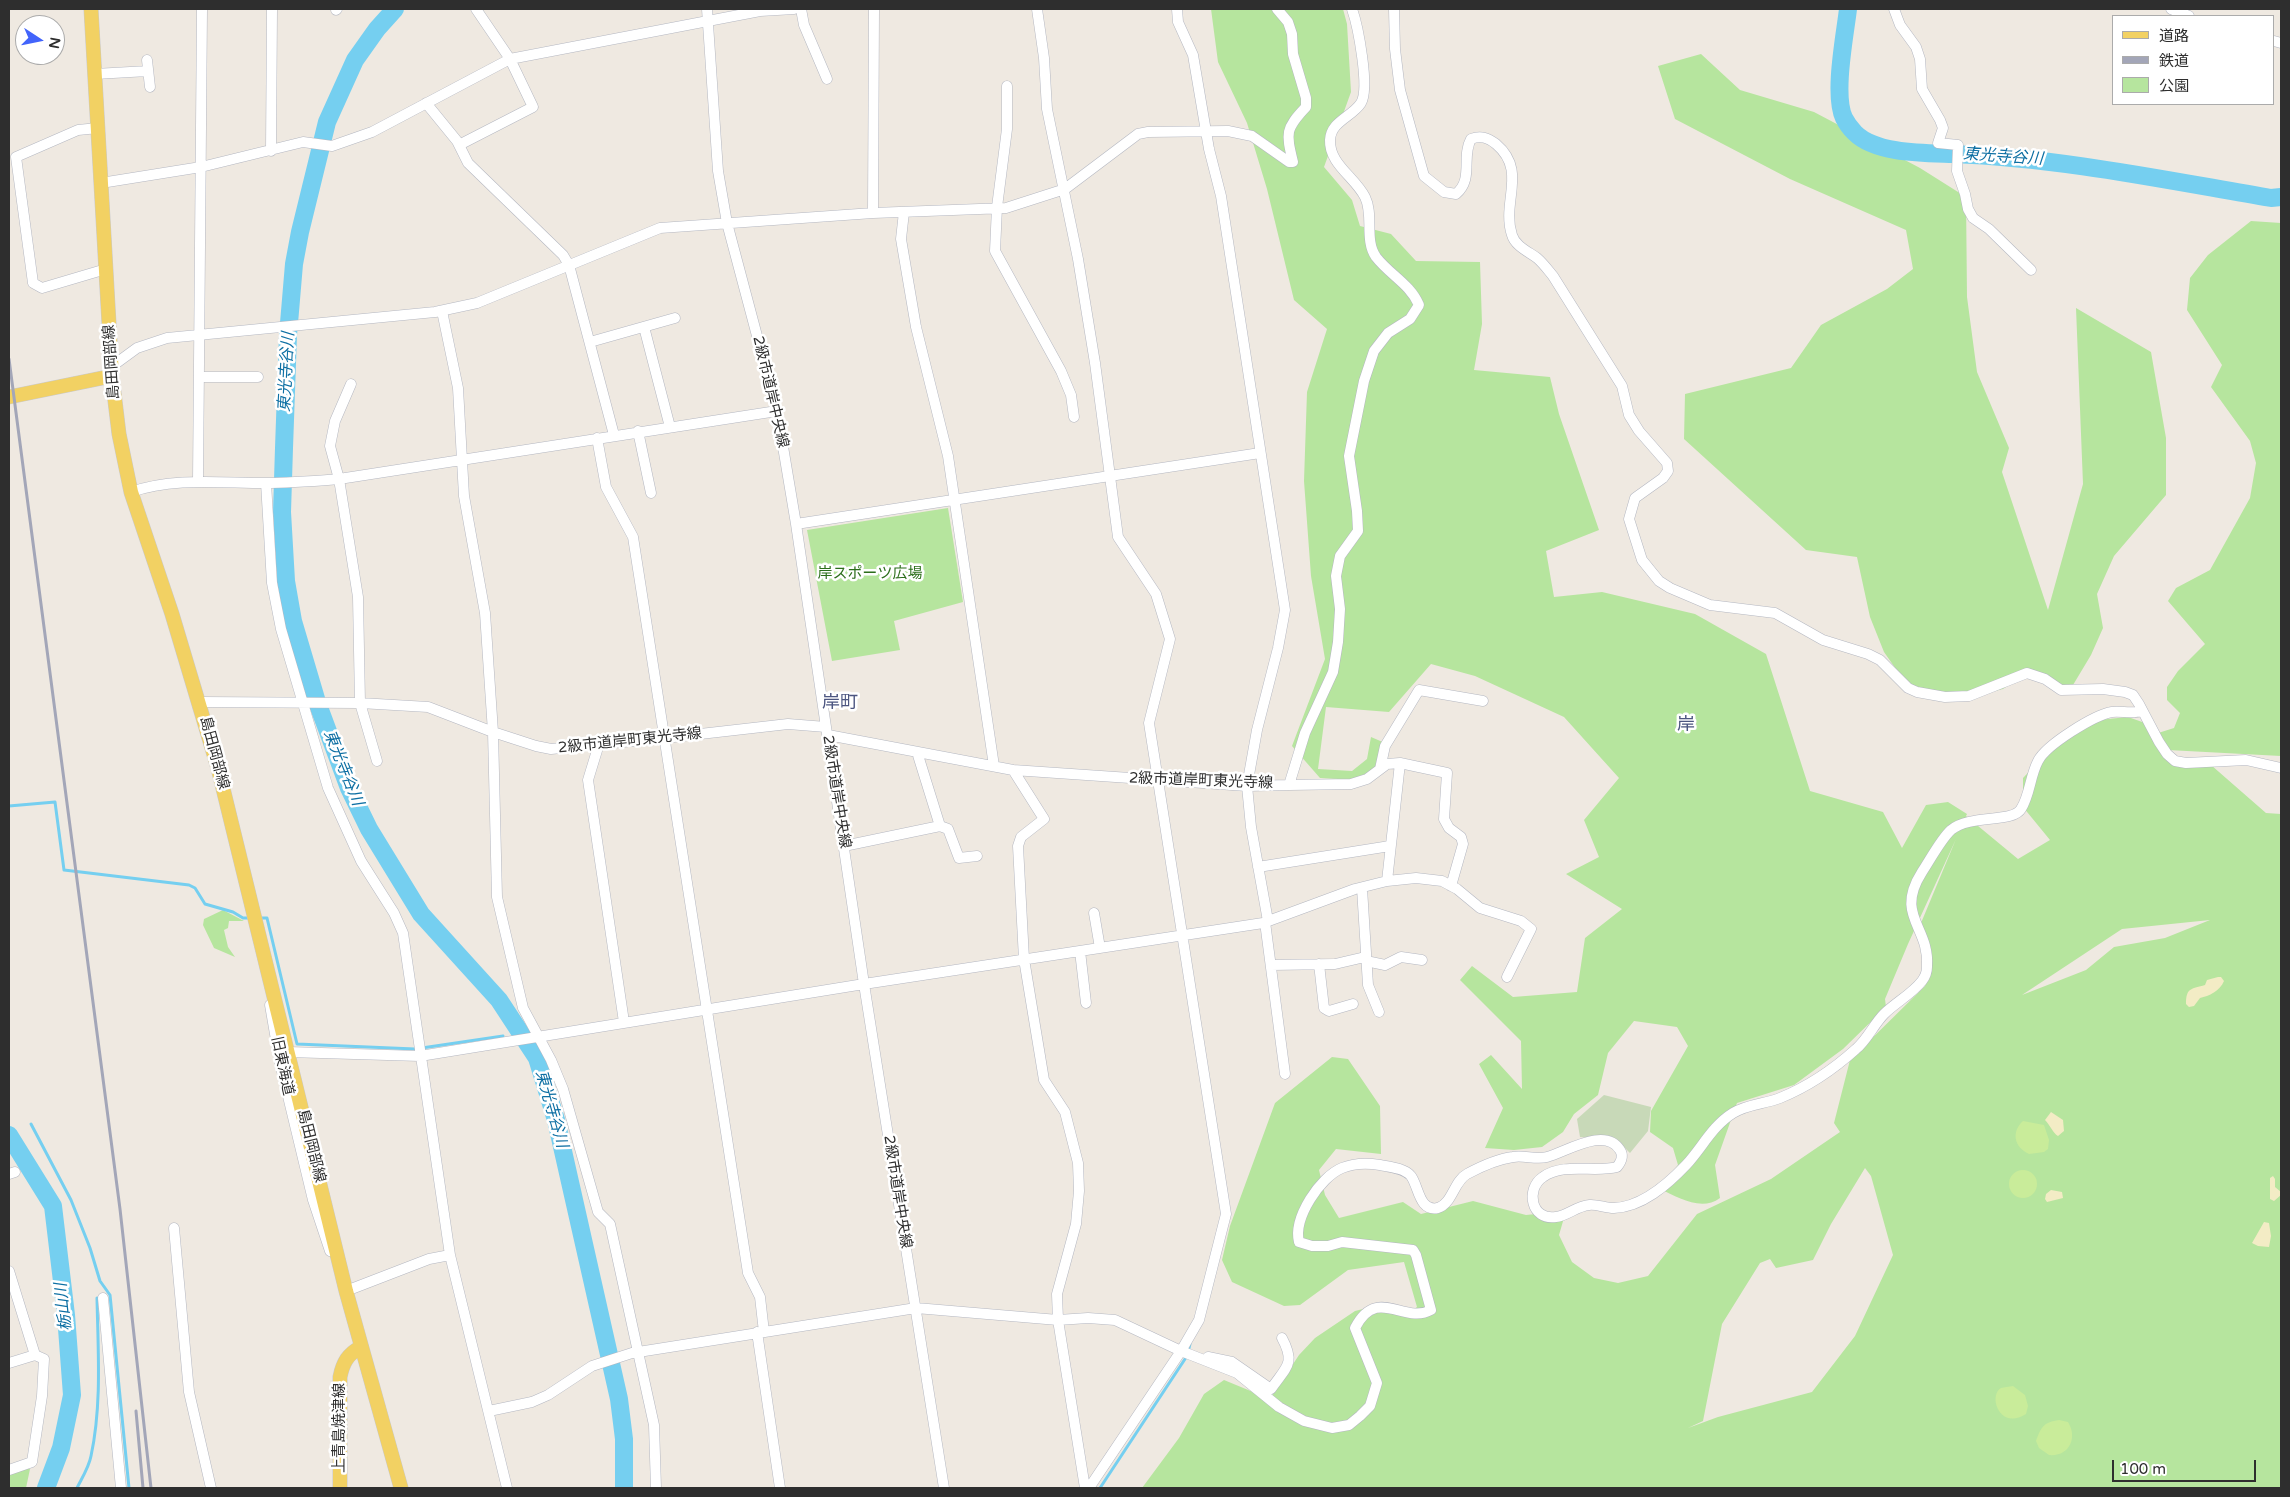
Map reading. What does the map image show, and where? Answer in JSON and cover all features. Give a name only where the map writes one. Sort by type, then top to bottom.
[{"type":"main road","name":"島田岡部線","points":[[91,9],[112,372],[119,434],[131,492],[200,702],[346,1291],[401,1488]]},
{"type":"main road","points":[[9,397],[112,372]]},
{"type":"main road","name":"上青島焼津線","points":[[340,1488],[340,1377],[342,1366],[350,1353],[361,1347]]},
{"type":"street","points":[[198,482],[201,334],[202,9]]},
{"type":"street","points":[[272,9],[272,151]]},
{"type":"street","points":[[459,145],[533,108],[510,59],[476,9]]},
{"type":"street","name":"2級市道岸中央線","points":[[707,9],[718,171],[727,223],[777,411],[796,524],[864,984],[944,1488]]},
{"type":"street","points":[[101,183],[201,168],[303,142],[314,142],[332,146],[372,132],[510,59],[760,11],[794,9]]},
{"type":"street","points":[[801,9],[804,25],[827,79]]},
{"type":"street","points":[[873,213],[874,9]]},
{"type":"street","points":[[1037,9],[1044,58],[1047,109],[1065,189],[1095,363],[1118,537],[1156,594],[1170,639],[1149,723],[1226,1214],[1199,1320],[1181,1351],[1089,1488]]},
{"type":"street","points":[[1177,9],[1178,22],[1192,55],[1206,131],[1221,196],[1285,610],[1257,730],[1247,786],[1285,1074]]},
{"type":"street","points":[[112,372],[137,348],[152,342],[201,334],[442,311],[477,303],[660,228],[873,213],[1006,208],[1065,189],[1138,134],[1148,132],[1228,131],[1252,136],[1289,162],[1293,162],[1287,135],[1291,123],[1306,107],[1306,98],[1293,54],[1292,34],[1288,22],[1277,9]]},
{"type":"street","name":"2級市道岸町東光寺線","points":[[200,702],[360,703],[428,708],[493,732],[536,746],[550,748],[788,724],[1012,770],[1247,786],[1289,784],[1305,733],[1333,672],[1338,642],[1340,609],[1336,576],[1340,556],[1358,531],[1349,456],[1364,381],[1374,351],[1388,333],[1410,319],[1418,305],[1413,293],[1376,256],[1371,246],[1366,198],[1332,156],[1330,140],[1333,128],[1361,103],[1363,94],[1364,70],[1356,20],[1352,9]]},
{"type":"street","points":[[1394,9],[1395,48],[1400,90],[1424,176],[1444,192],[1456,194],[1463,188],[1466,177],[1468,145],[1471,139],[1479,136],[1490,140],[1510,160],[1512,187],[1509,222],[1512,237],[1539,260],[1553,276],[1622,386],[1629,415],[1639,430],[1668,463],[1668,471],[1663,478],[1635,498],[1629,519],[1642,560],[1659,581],[1710,605],[1775,612],[1823,640],[1868,654],[1880,660],[1908,688],[1932,696],[1969,696],[2027,673],[2045,679],[2061,690],[2103,689],[2125,692],[2133,695],[2167,754],[2175,761],[2186,763],[2246,760],[2281,768]]},
{"type":"street","points":[[1894,9],[1900,25],[1916,47],[1920,59],[1922,89],[1943,128],[1938,143],[1958,145],[1957,171],[1968,209],[1973,218],[1990,229],[2031,270]]},
{"type":"street","points":[[2171,9],[2187,15]]},
{"type":"street","points":[[95,74],[148,66],[150,87]]},
{"type":"street","points":[[1007,86],[1007,129],[997,208],[995,251],[1062,371],[1071,395],[1074,417]]},
{"type":"street","points":[[426,103],[459,145],[468,163],[563,255],[569,265],[614,435]]},
{"type":"street","points":[[98,128],[78,130],[16,157],[33,283],[42,288],[106,269]]},
{"type":"street","points":[[904,212],[902,239],[916,327],[948,456],[994,766]]},
{"type":"street","points":[[442,311],[458,388],[460,460],[464,496],[485,613],[493,732],[497,897],[523,1008],[536,1037],[551,1060],[563,1089],[598,1212],[610,1224],[635,1352],[654,1425],[656,1488]]},
{"type":"street","points":[[590,342],[675,318]]},
{"type":"street","points":[[644,327],[670,427]]},
{"type":"street","points":[[200,377],[258,377]]},
{"type":"street","points":[[351,384],[335,422],[330,446],[339,479],[358,597],[360,703],[377,762]]},
{"type":"street","points":[[131,492],[146,487],[198,482],[297,483],[339,479],[638,431],[777,411]]},
{"type":"street","points":[[638,431],[651,493]]},
{"type":"street","points":[[597,438],[606,487],[633,537],[748,1272],[760,1297],[760,1332],[780,1488]]},
{"type":"street","points":[[796,524],[1260,453]]},
{"type":"street","points":[[266,483],[272,583],[281,629],[308,703],[328,788],[361,861],[394,913],[402,933],[450,1255],[507,1488]]},
{"type":"street","points":[[1380,769],[1385,746],[1419,690],[1483,701]]},
{"type":"street","points":[[489,1411],[532,1402],[548,1395],[592,1366],[635,1352],[916,1308],[1058,1320],[1088,1318],[1115,1320],[1192,1356],[1237,1373],[1280,1407],[1304,1420],[1332,1428],[1349,1425],[1370,1406],[1377,1383],[1355,1328],[1361,1316],[1374,1308],[1384,1306],[1424,1314],[1431,1310],[1413,1250],[1351,1242],[1312,1246],[1298,1242],[1299,1222],[1313,1196],[1326,1179],[1342,1168],[1358,1164],[1378,1164],[1402,1170],[1410,1175],[1422,1202],[1428,1207],[1436,1208],[1443,1205],[1459,1180],[1465,1175],[1491,1164],[1513,1157],[1546,1158],[1578,1144],[1599,1140],[1612,1142],[1618,1147],[1622,1154],[1617,1167],[1608,1170],[1575,1169],[1556,1171],[1543,1177],[1535,1185],[1532,1195],[1533,1208],[1539,1214],[1555,1217],[1588,1205],[1613,1208],[1624,1206],[1638,1202],[1658,1191],[1688,1164],[1718,1125],[1733,1113],[1747,1106],[1781,1098],[1808,1084],[1858,1048],[1885,1012],[1906,997],[1923,980],[1927,968],[1926,956],[1910,908],[1913,886],[1951,831],[1974,820],[2009,817],[2018,813],[2022,808],[2032,774],[2040,757],[2056,742],[2095,719],[2112,712],[2134,713],[2142,711]]},
{"type":"street","points":[[598,744],[588,780],[624,1022]]},
{"type":"street","points":[[917,752],[940,826]]},
{"type":"street","points":[[1289,784],[1351,784],[1367,779],[1387,764],[1400,763],[1447,773],[1444,819],[1449,828],[1461,837],[1463,844],[1452,886]]},
{"type":"street","points":[[1386,881],[1400,763]]},
{"type":"street","points":[[1012,770],[1044,819],[1020,836],[1018,846],[1024,959],[1044,1080],[1065,1112],[1078,1163],[1079,1191],[1076,1224],[1057,1294],[1058,1320],[1085,1488]]},
{"type":"street","points":[[844,846],[940,826],[948,830],[959,858],[978,856]]},
{"type":"street","points":[[1258,867],[1390,846]]},
{"type":"street","points":[[288,1052],[420,1056],[1266,921],[1386,881],[1416,878],[1442,881],[1452,886],[1480,908],[1521,921],[1530,929],[1507,977]]},
{"type":"street","points":[[1362,888],[1368,984],[1379,1012]]},
{"type":"street","points":[[1094,913],[1100,948]]},
{"type":"street","points":[[1080,951],[1086,1003]]},
{"type":"street","name":"旧東海道","points":[[263,952],[280,1063],[300,1145],[314,1200],[346,1291]]},
{"type":"street","points":[[1271,965],[1335,964],[1366,959],[1385,965],[1400,957],[1422,960]]},
{"type":"street","points":[[1319,964],[1324,1008],[1329,1011],[1353,1004]]},
{"type":"street","points":[[174,1228],[189,1392],[211,1488]]},
{"type":"street","points":[[346,1291],[429,1260],[450,1255]]},
{"type":"street","points":[[9,1271],[35,1355]]},
{"type":"street","points":[[103,1298],[121,1488]]},
{"type":"street","points":[[1192,1356],[1232,1362],[1271,1389],[1289,1362],[1289,1352],[1282,1338]]},
{"type":"street","points":[[9,1363],[35,1355],[44,1359],[32,1462],[9,1470]]},
{"type":"green space","points":[[1211,9],[1343,9],[1347,24],[1351,92],[1324,167],[1352,200],[1360,226],[1391,234],[1416,261],[1480,262],[1482,324],[1474,370],[1550,377],[1559,414],[1599,530],[1546,551],[1554,597],[1602,592],[1695,614],[1766,654],[1810,791],[1883,812],[1902,848],[1926,805],[1948,802],[1967,814],[1966,816],[2018,859],[2050,840],[2023,807],[2023,778],[2064,735],[2098,720],[2128,717],[2145,723],[2172,757],[2211,765],[2266,813],[2281,814],[2281,1488],[1142,1488],[1179,1438],[1204,1394],[1224,1380],[1270,1399],[1299,1355],[1315,1338],[1355,1311],[1387,1303],[1403,1316],[1417,1307],[1404,1262],[1348,1270],[1300,1305],[1284,1306],[1232,1282],[1222,1260],[1230,1226],[1275,1103],[1332,1057],[1348,1059],[1380,1106],[1381,1154],[1336,1149],[1319,1170],[1325,1195],[1339,1218],[1403,1202],[1421,1214],[1473,1201],[1526,1215],[1566,1211],[1559,1235],[1572,1262],[1594,1278],[1618,1283],[1648,1276],[1697,1214],[1771,1179],[1840,1132],[1834,1123],[1850,1060],[1925,986],[1932,967],[1921,923],[1956,839],[1885,999],[1886,1007],[1843,1049],[1794,1085],[1737,1103],[1715,1165],[1720,1198],[1705,1204],[1690,1202],[1660,1189],[1678,1165],[1673,1148],[1650,1132],[1651,1111],[1688,1046],[1677,1027],[1634,1021],[1608,1053],[1598,1095],[1574,1114],[1563,1132],[1542,1147],[1514,1150],[1485,1148],[1503,1108],[1479,1064],[1491,1055],[1522,1089],[1521,1041],[1460,980],[1472,966],[1513,997],[1577,992],[1585,938],[1622,909],[1566,874],[1599,857],[1584,820],[1619,778],[1564,717],[1475,676],[1431,664],[1389,712],[1326,707],[1318,769],[1352,771],[1367,759],[1371,737],[1385,743],[1376,768],[1355,780],[1320,778],[1292,746],[1325,659],[1311,576],[1304,481],[1307,392],[1327,329],[1294,300],[1267,189],[1247,123],[1218,62]],"holes":[[[2210,920],[2165,938],[2114,947],[2086,970],[2022,995],[2122,929]],[[1865,1168],[1871,1176],[1893,1255],[1855,1336],[1812,1392],[1718,1417],[1688,1428],[1703,1421],[1722,1324],[1760,1263],[1770,1259],[1776,1268],[1813,1260],[1831,1224]]]},
{"type":"green space","points":[[1701,54],[1740,90],[1814,112],[1920,168],[1966,197],[1967,297],[1977,372],[2009,448],[2002,472],[2048,610],[2083,484],[2076,308],[2151,352],[2166,438],[2166,495],[2114,556],[2097,594],[2103,628],[2091,655],[2067,695],[2029,671],[2003,689],[1954,701],[1905,682],[1884,652],[1870,617],[1857,557],[1806,550],[1684,439],[1685,394],[1791,368],[1821,325],[1887,289],[1913,269],[1906,230],[1790,179],[1675,119],[1658,66]]},
{"type":"green space","points":[[2251,221],[2281,223],[2281,756],[2168,750],[2155,734],[2174,728],[2180,713],[2167,700],[2167,687],[2178,671],[2205,644],[2168,601],[2176,588],[2210,570],[2250,498],[2256,463],[2250,441],[2211,387],[2222,365],[2187,310],[2190,278],[2208,255]]},
{"type":"green space","name":"岸スポーツ広場","points":[[948,508],[963,602],[894,621],[900,650],[832,661],[807,530]]},
{"type":"green space","points":[[223,910],[244,921],[229,921],[228,928],[224,930],[228,947],[235,957],[214,948],[203,925],[204,919]]},
{"type":"green space","points":[[1604,1095],[1651,1107],[1648,1131],[1630,1153],[1616,1139],[1580,1137],[1577,1119]]},
{"type":"green space","points":[[2023,1121],[2044,1125],[2049,1140],[2048,1149],[2044,1152],[2029,1154],[2020,1147],[2017,1143],[2016,1134],[2019,1125]]},
{"type":"green space","points":[[2023,1170],[2033,1174],[2037,1184],[2033,1194],[2023,1198],[2013,1194],[2009,1184],[2013,1174]]},
{"type":"green space","points":[[2013,1386],[2025,1395],[2028,1406],[2026,1414],[2017,1418],[2009,1418],[1999,1410],[1996,1404],[1996,1397],[1997,1392],[2001,1388]]},
{"type":"green space","points":[[2059,1420],[2068,1422],[2071,1428],[2072,1440],[2062,1453],[2049,1455],[2039,1448],[2036,1441],[2046,1424]]},
{"type":"green space","points":[[27,1468],[30,1469],[26,1488],[9,1488],[9,1474]]},
{"type":"sand","points":[[2221,977],[2224,981],[2217,990],[2200,998],[2194,1006],[2189,1007],[2186,1004],[2187,994],[2193,988],[2205,985],[2207,980]]},
{"type":"sand","points":[[2051,1112],[2063,1120],[2064,1131],[2058,1136],[2045,1120]]},
{"type":"sand","points":[[2273,1176],[2275,1187],[2281,1192],[2281,1195],[2274,1201],[2270,1199],[2270,1178]]},
{"type":"sand","points":[[2051,1190],[2062,1192],[2063,1198],[2047,1202],[2045,1199],[2046,1194]]},
{"type":"sand","points":[[2264,1222],[2269,1223],[2271,1236],[2269,1247],[2258,1246],[2252,1243]]},
{"type":"waterway","name":"東光寺谷川","points":[[395,9],[377,29],[355,60],[327,122],[300,232],[294,264],[288,335],[282,512],[286,581],[293,621],[317,702],[349,788],[369,829],[421,914],[499,1000],[537,1058],[556,1120],[619,1399],[624,1439],[624,1488]]},
{"type":"waterway","name":"東光寺谷川","points":[[1848,9],[1841,65],[1841,108],[1844,118],[1853,131],[1864,140],[1875,145],[1901,151],[1993,156],[2073,165],[2271,198],[2281,197]]},
{"type":"waterway","points":[[9,806],[55,802],[64,870],[189,885],[195,888],[205,904],[233,912],[243,918],[251,918]]},
{"type":"waterway","points":[[257,918],[267,918],[297,1044],[415,1049],[503,1036]]},
{"type":"waterway","points":[[31,1124],[71,1200],[90,1248],[100,1281],[110,1295],[129,1488]]},
{"type":"waterway","name":"栃山川","points":[[9,1135],[53,1206],[66,1315],[72,1395],[61,1448],[46,1488]]},
{"type":"waterway","points":[[77,1488],[90,1460],[97,1417],[97,1298]]},
{"type":"waterway","points":[[1100,1488],[1187,1356],[1190,1344]]},
{"type":"railway","points":[[9,359],[120,1209],[151,1488]]},
{"type":"railway","points":[[136,1411],[143,1488]]},
{"type":"district","name":"岸町","points":[[840,703]]},
{"type":"district","name":"岸","points":[[1686,725]]}]
